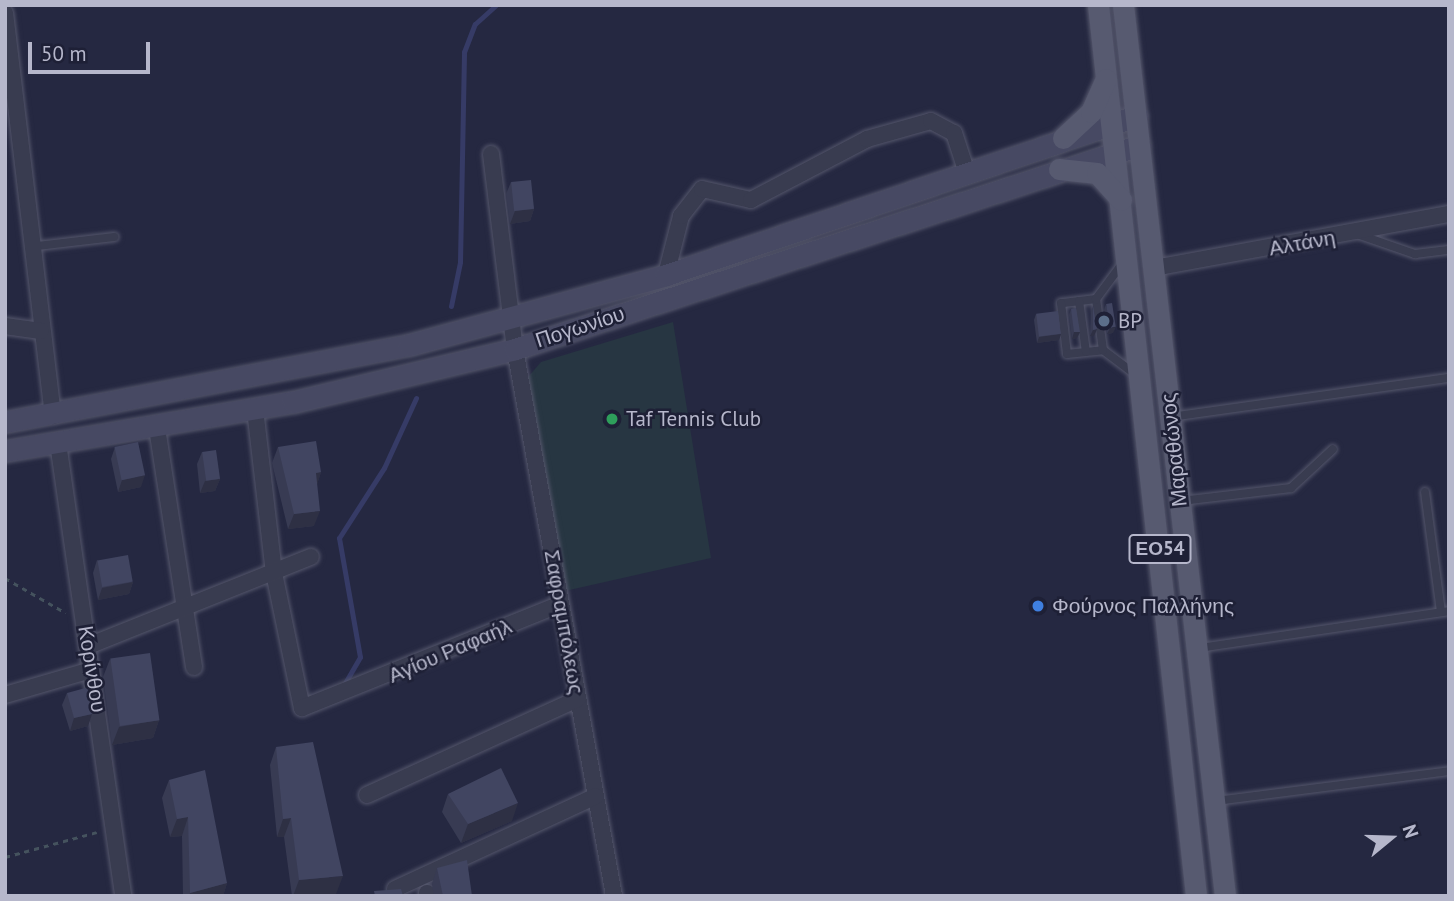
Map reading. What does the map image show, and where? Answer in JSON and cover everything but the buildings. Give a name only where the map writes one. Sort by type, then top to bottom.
[{"type":"main road","name":"Μαραθώνος","points":[[1098,5],[1114,122],[1196,896]]},
{"type":"main road","name":"Μαραθώνος","points":[[1122,5],[1137,116],[1225,896]]},
{"type":"main road","points":[[1063,138],[1096,104],[1107,59]]},
{"type":"main road","name":"Πογωνίου","points":[[5,422],[53,416],[302,369],[511,317],[666,275],[1063,138],[1137,116]]},
{"type":"main road","name":"Πογωνίου","points":[[5,451],[158,428],[255,409],[515,349],[1140,145]]},
{"type":"main road","points":[[1059,170],[1097,173],[1121,202]]},
{"type":"street","points":[[5,13],[37,246],[41,331],[53,416]]},
{"type":"street","points":[[666,275],[681,216],[702,189],[751,200],[867,139],[931,121],[954,133],[967,173]]},
{"type":"street","points":[[491,154],[511,317]]},
{"type":"street","name":"Αλτάνη","points":[[1154,268],[1449,214]]},
{"type":"street","name":"Σαφραμπόλεως","points":[[511,317],[614,896]]},
{"type":"street","points":[[5,326],[41,331]]},
{"type":"street","points":[[255,409],[274,573]]},
{"type":"street","points":[[158,428],[194,667]]},
{"type":"street","name":"Κορίνθου","points":[[58,443],[90,670],[117,827],[123,896]]},
{"type":"street","points":[[88,646],[311,557]]},
{"type":"street","name":"Αγίου Ραφαήλ","points":[[274,573],[297,705],[307,710],[561,604]]},
{"type":"street","points":[[5,695],[90,670]]},
{"type":"street","points":[[367,795],[578,699]]},
{"type":"street","points":[[395,889],[596,796]]},
{"type":"lane","points":[[1354,233],[1415,254],[1449,250]]},
{"type":"lane","points":[[37,246],[114,237]]},
{"type":"lane","points":[[1103,350],[1096,299],[1127,257]]},
{"type":"lane","points":[[1096,299],[1060,303],[1068,354],[1103,350],[1140,378]]},
{"type":"lane","points":[[1079,301],[1086,352]]},
{"type":"lane","points":[[1171,417],[1449,378]]},
{"type":"lane","points":[[1179,501],[1291,488],[1333,449]]},
{"type":"lane","points":[[1196,649],[1445,611],[1425,492]]},
{"type":"lane","points":[[1214,801],[1449,771]]},
{"type":"path","points":[[5,578],[84,623]]},
{"type":"path","points":[[5,857],[117,827]]},
{"type":"shaded area","name":"Taf Tennis Club","points":[[673,322],[711,558],[565,591],[528,377],[541,362]]},
{"type":"waterway","points":[[451,306],[460,262],[464,52],[475,24],[496,5]]},
{"type":"waterway","points":[[345,683],[360,657],[339,538],[384,468],[416,398]]},
{"type":"place","name":"BP","points":[[1104,321]]},
{"type":"place","name":"Taf Tennis Club","points":[[612,419]]},
{"type":"place","name":"Φούρνος Παλλήνης","points":[[1038,606]]}]
